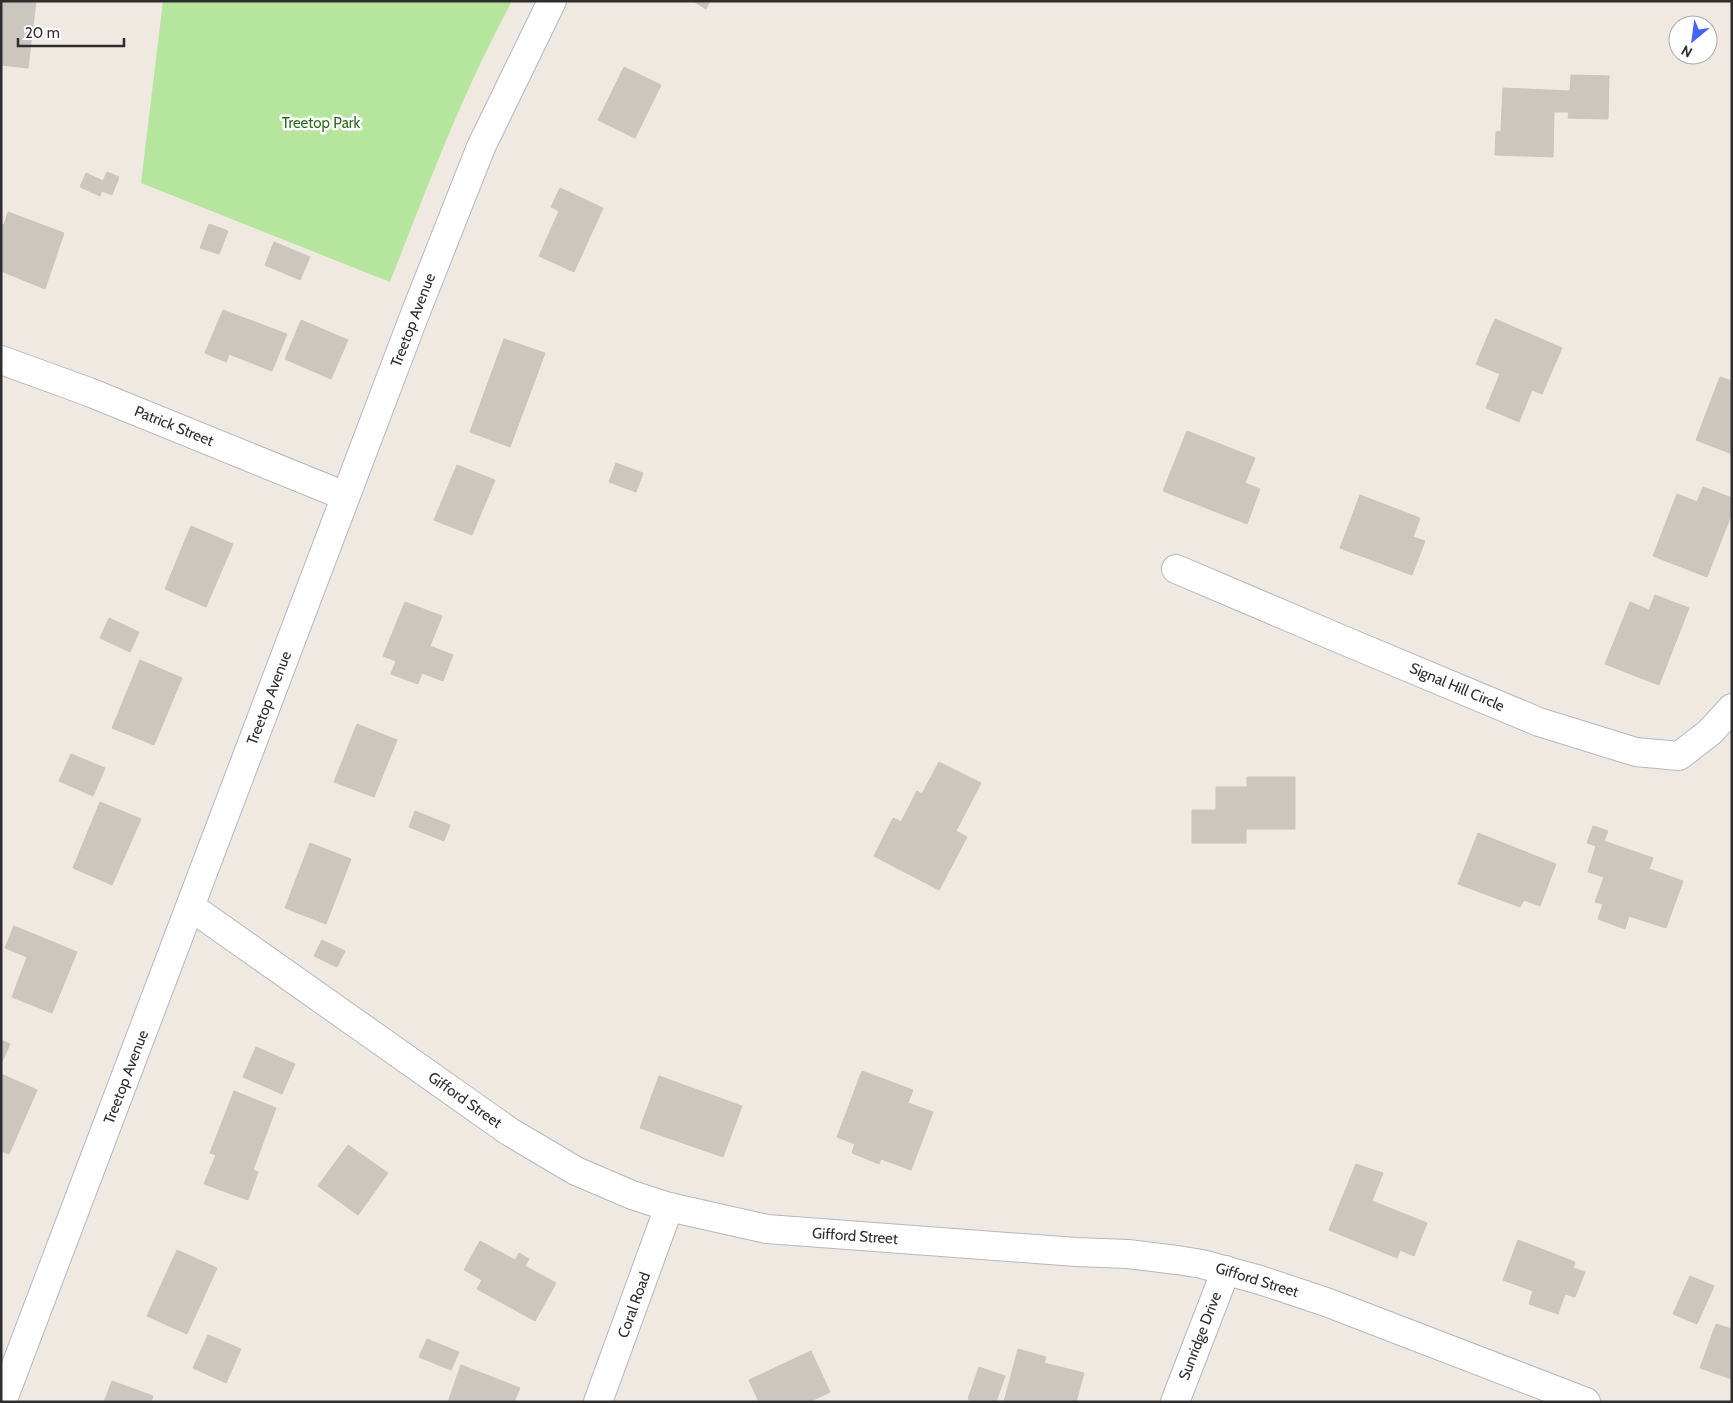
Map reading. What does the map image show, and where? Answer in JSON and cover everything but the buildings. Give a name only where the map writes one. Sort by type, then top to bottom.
[{"type":"street","name":"Treetop Avenue","points":[[2,1402],[345,496],[481,146],[552,1]]},
{"type":"street","name":"Patrick Street","points":[[1,360],[89,392],[345,496]]},
{"type":"street","name":"Signal Hill Circle","points":[[1176,569],[1539,722],[1636,752],[1679,756],[1710,732],[1732,708]]},
{"type":"street","name":"Gifford Street","points":[[191,907],[510,1132],[576,1171],[632,1195],[669,1207],[767,1229],[1076,1252],[1128,1254],[1178,1260],[1226,1270],[1326,1302],[1586,1402]]},
{"type":"street","name":"Coral Road","points":[[598,1402],[669,1207]]},
{"type":"street","name":"Sunridge Drive","points":[[1175,1402],[1226,1270]]},
{"type":"green space","name":"Treetop Park","points":[[163,1],[512,1],[462,104],[390,282],[141,183]]}]
